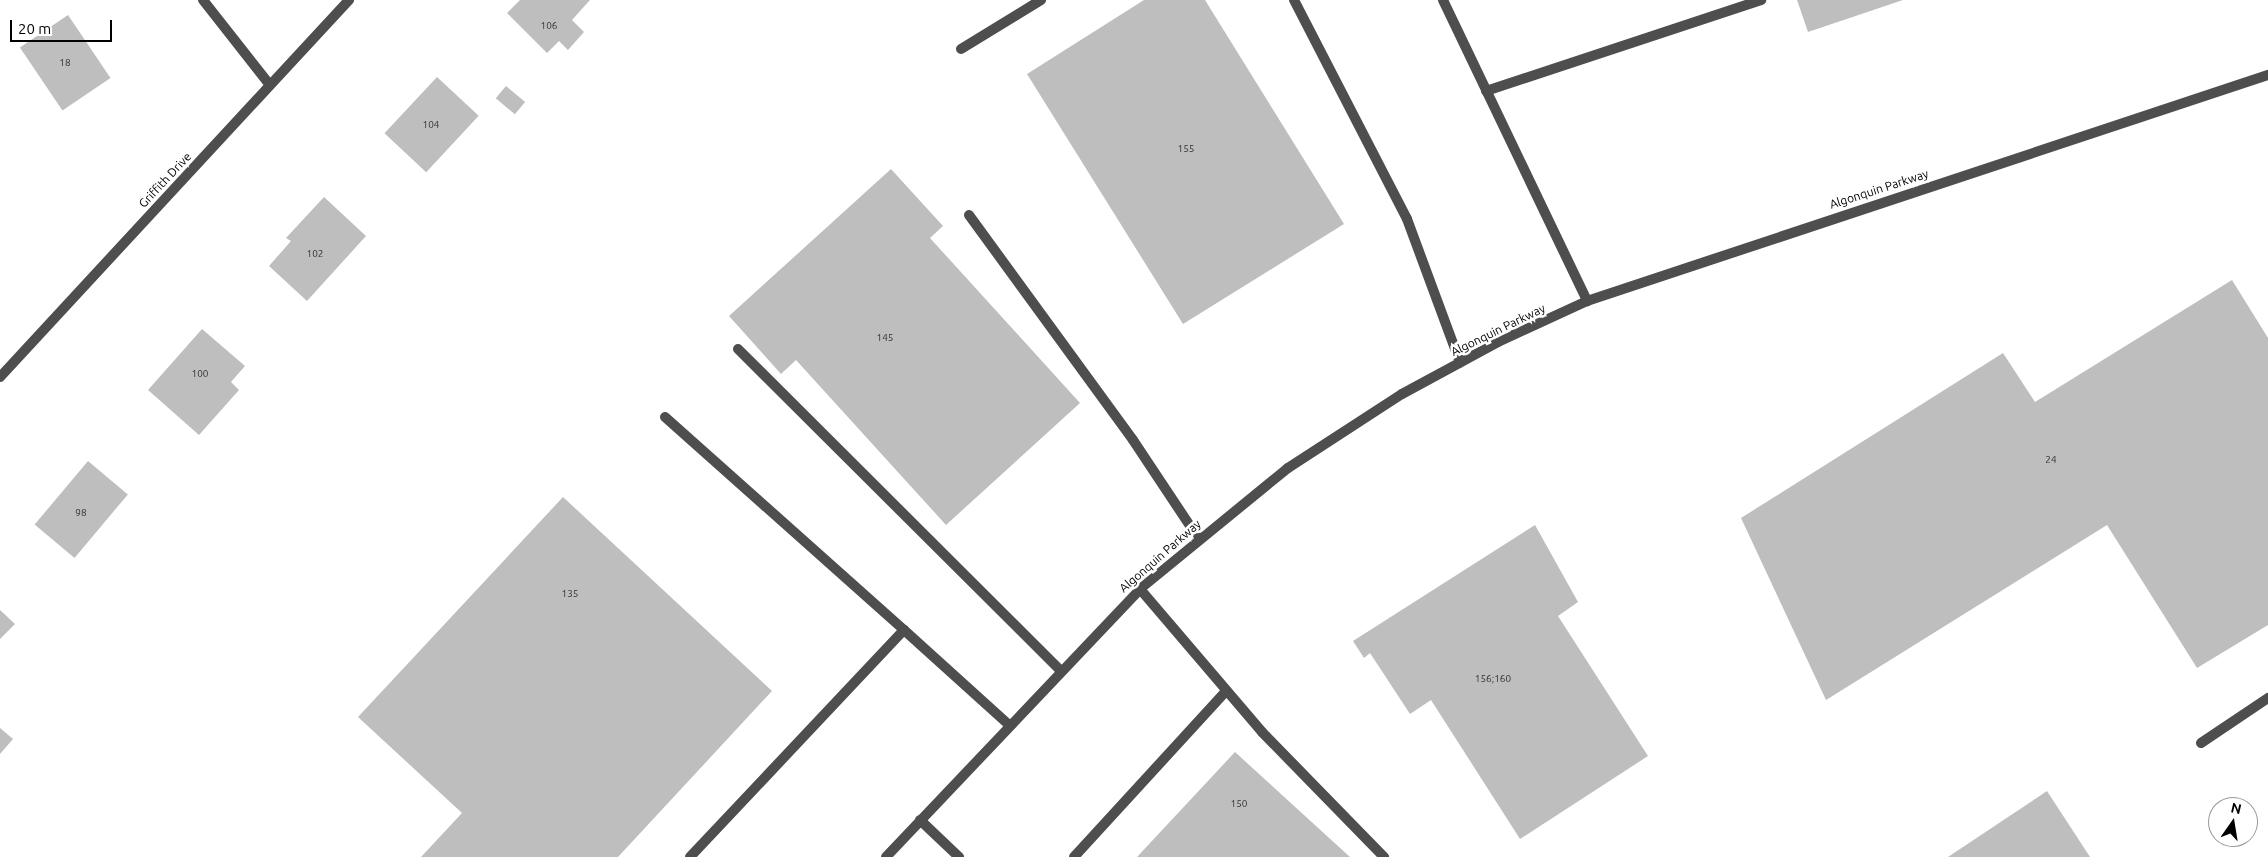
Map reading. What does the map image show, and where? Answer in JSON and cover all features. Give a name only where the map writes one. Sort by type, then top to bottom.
[{"type":"street","points":[[203,0],[270,85]]},
{"type":"street","name":"Griffith Drive","points":[[0,377],[349,0]]},
{"type":"street","points":[[961,49],[1041,0]]},
{"type":"street","points":[[1294,0],[1407,219],[1460,362]]},
{"type":"street","points":[[1443,0],[1588,301]]},
{"type":"street","points":[[1486,91],[1761,0]]},
{"type":"street","name":"Algonquin Parkway","points":[[886,857],[1060,670],[1140,589],[1198,538],[1347,428],[1460,362],[1588,301],[2268,75]]},
{"type":"street","points":[[969,215],[1134,440],[1198,538]]},
{"type":"street","points":[[738,349],[1060,670]]},
{"type":"street","points":[[665,417],[1008,724]]},
{"type":"street","points":[[1140,589],[1226,691],[1384,857]]},
{"type":"street","points":[[690,857],[904,630]]},
{"type":"street","points":[[1074,857],[1226,691]]},
{"type":"street","points":[[2201,743],[2268,698]]},
{"type":"street","points":[[920,820],[959,857]]},
{"type":"building","points":[[520,0],[590,0],[572,20],[584,32],[568,50],[559,41],[547,53],[507,13]]},
{"type":"building","points":[[1144,0],[1205,0],[1344,224],[1183,324],[1027,74]]},
{"type":"building","points":[[1797,0],[1903,0],[1808,32]]},
{"type":"building","points":[[68,15],[110,78],[62,110],[20,47]]},
{"type":"building","points":[[437,77],[479,116],[426,172],[384,133]]},
{"type":"building","points":[[506,86],[525,102],[515,114],[496,98]]},
{"type":"building","points":[[891,169],[943,226],[930,238],[1080,403],[946,525],[796,360],[781,374],[729,316]]},
{"type":"building","points":[[324,197],[366,236],[307,301],[269,266],[291,241],[286,238]]},
{"type":"building","points":[[2232,280],[2268,338],[2268,625],[2197,668],[2107,525],[1826,700],[1741,518],[2003,353],[2035,402]]},
{"type":"building","points":[[202,329],[245,366],[231,382],[239,390],[199,435],[148,390]]},
{"type":"building","points":[[88,461],[128,494],[74,558],[35,525]]},
{"type":"building","points":[[563,497],[772,691],[618,857],[421,857],[462,813],[358,717]]},
{"type":"building","points":[[1535,525],[1578,602],[1558,616],[1648,756],[1520,839],[1431,700],[1410,714],[1370,653],[1364,658],[1353,641]]},
{"type":"building","points":[[0,610],[15,624],[0,639]]},
{"type":"building","points":[[0,728],[13,739],[0,754]]},
{"type":"building","points":[[1235,752],[1350,857],[1137,857]]},
{"type":"building","points":[[2047,791],[2090,857],[1948,857]]}]
